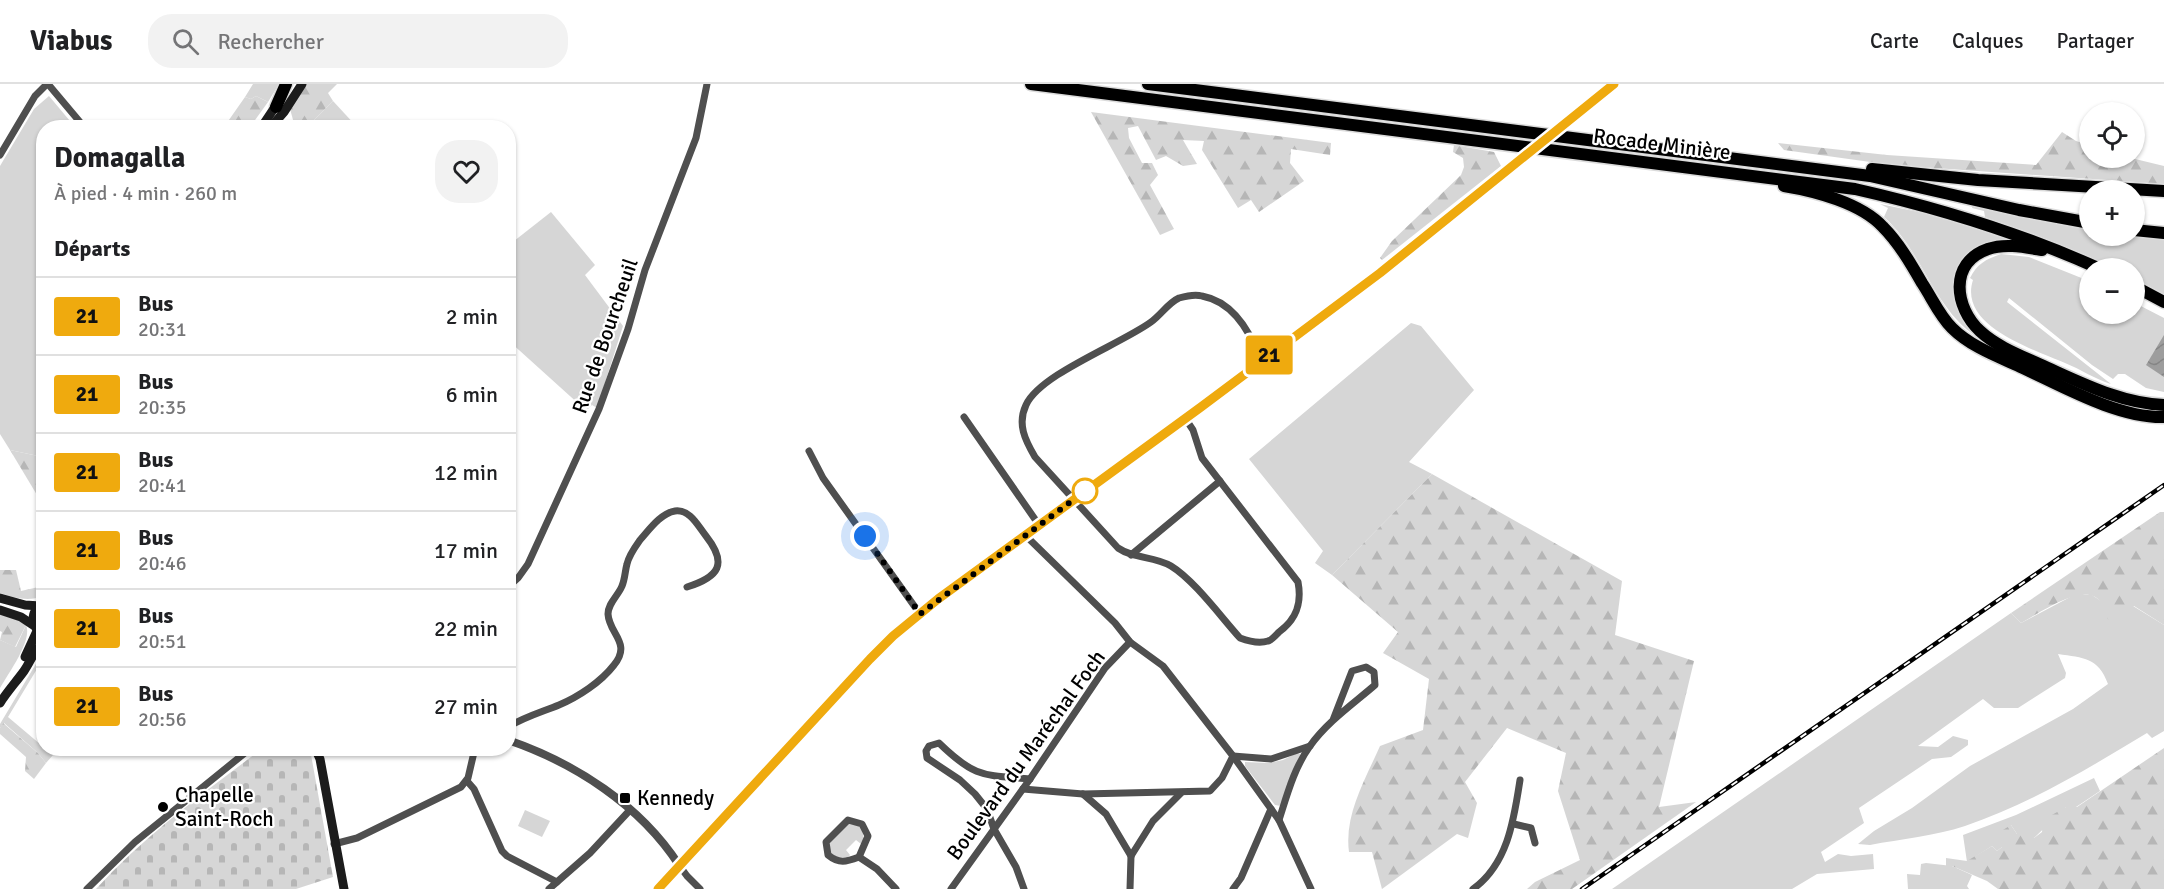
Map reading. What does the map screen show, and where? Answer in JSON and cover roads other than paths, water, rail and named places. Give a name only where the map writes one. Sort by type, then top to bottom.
[{"type":"highway","points":[[276,106],[288,84]]},
{"type":"highway","name":"Rocade Minière","points":[[1031,84],[1728,171],[1845,188],[1965,217],[2079,260]]},
{"type":"highway","name":"Rocade Minière","points":[[1148,84],[1789,164],[1892,180],[2019,210],[2079,221]]},
{"type":"highway","points":[[1789,164],[1831,164],[1978,180],[2164,191]]},
{"type":"highway","points":[[1728,171],[1746,180],[1811,192],[1852,206],[1882,225],[1899,246],[1940,314],[1965,339],[2101,403],[2133,413],[2164,417]]},
{"type":"highway","points":[[2145,231],[2164,233]]},
{"type":"highway","points":[[2066,255],[2014,246],[1983,251],[1968,263],[1961,277],[1959,293],[1965,314],[1988,338],[2028,359],[2107,394],[2164,405]]},
{"type":"highway","points":[[2145,292],[2164,302]]},
{"type":"main road","points":[[276,120],[302,84]]},
{"type":"main road","points":[[658,889],[870,659],[920,614],[1380,273],[1614,84]]},
{"type":"main road","points":[[266,120],[276,106]]},
{"type":"main road","points":[[0,598],[25,605],[36,605]]},
{"type":"main road","points":[[0,610],[21,617],[36,628]]},
{"type":"main road","points":[[0,704],[36,634]]},
{"type":"main road","points":[[12,684],[23,672],[36,650]]},
{"type":"main road","points":[[319,756],[344,889]]},
{"type":"street","points":[[0,154],[35,96],[47,84],[78,120]]},
{"type":"street","name":"Rue de Bourcheuil","points":[[516,580],[528,564],[599,409],[628,329],[645,270],[696,138],[707,84]]},
{"type":"street","points":[[1185,418],[1193,430],[1202,458],[1298,582],[1300,595],[1297,613],[1286,627],[1268,641],[1253,642],[1240,638],[1185,577],[1173,567],[1164,562],[1131,555],[1118,548],[1035,457],[1022,430],[1022,418],[1026,405],[1041,385],[1141,328],[1180,298],[1191,295],[1202,296],[1214,300],[1235,315],[1246,326],[1261,361]]},
{"type":"street","points":[[964,417],[1039,525]]},
{"type":"street","points":[[809,451],[824,478],[920,614]]},
{"type":"street","points":[[1131,555],[1220,481]]},
{"type":"street","points":[[516,723],[571,699],[613,666],[620,655],[621,643],[610,622],[608,612],[624,584],[629,558],[650,528],[661,518],[674,511],[691,517],[718,554],[718,567],[712,575],[703,582],[687,587]]},
{"type":"street","points":[[1025,535],[1114,623],[1130,642],[1163,666],[1279,820],[1311,889]]},
{"type":"street","name":"Boulevard du Maréchal Foch","points":[[951,889],[1030,779],[1105,668],[1130,642]]},
{"type":"street","points":[[1279,820],[1292,780],[1310,746],[1333,720],[1375,686],[1374,672],[1366,667],[1352,671],[1333,720]]},
{"type":"street","points":[[1024,889],[1016,867],[994,829],[987,809],[960,780],[927,758],[926,751],[929,746],[939,743],[958,762],[984,775],[1030,779]]},
{"type":"street","points":[[516,744],[575,770],[602,787],[645,824],[700,889]]},
{"type":"street","points":[[1233,756],[1271,759],[1310,746]]},
{"type":"street","points":[[87,889],[135,842],[241,756]]},
{"type":"street","points":[[334,844],[357,838],[461,787],[467,781],[473,756]]},
{"type":"street","points":[[1023,789],[1083,794],[1210,791],[1222,778],[1233,756]]},
{"type":"street","points":[[1473,889],[1496,863],[1506,844],[1514,824],[1520,780]]},
{"type":"street","points":[[467,781],[474,789],[502,851],[507,856],[557,882]]},
{"type":"street","points":[[1130,889],[1131,856],[1153,821],[1181,793]]},
{"type":"street","points":[[1083,794],[1106,814],[1131,856]]},
{"type":"street","points":[[1233,889],[1241,878],[1271,809]]},
{"type":"street","points":[[549,889],[590,854],[630,810]]},
{"type":"street","points":[[848,820],[862,824],[868,836],[859,857],[844,863],[835,861],[828,855],[826,842],[848,820]]},
{"type":"street","points":[[1514,824],[1531,828],[1535,843]]},
{"type":"street","points":[[859,857],[877,868],[896,889]]},
{"type":"water","points":[[2164,335],[2164,377],[2146,365]]},
{"type":"railway","points":[[1582,889],[2164,485]]},
{"type":"place","name":"Kennedy","points":[[625,798]]},
{"type":"place","name":"Chapelle Saint-Roch","points":[[163,807]]}]
